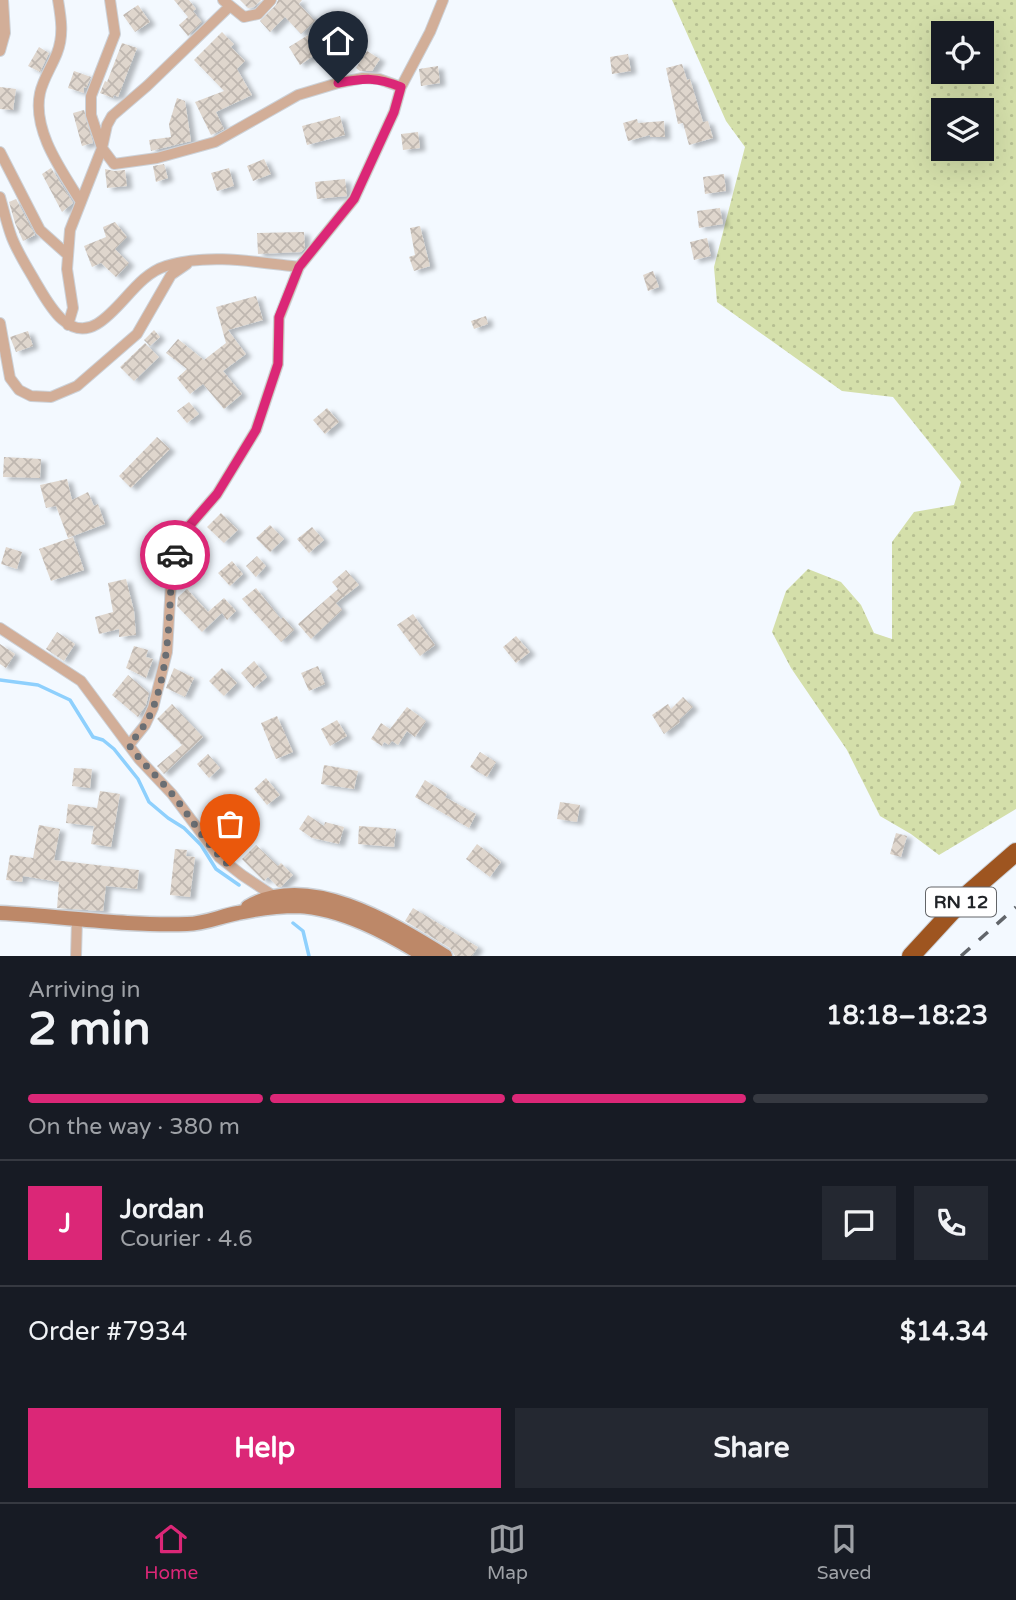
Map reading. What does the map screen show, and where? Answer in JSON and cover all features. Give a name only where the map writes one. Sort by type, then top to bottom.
[{"type":"highway","name":"RN 12","points":[[911,956],[970,892],[1016,852]]},
{"type":"street","points":[[0,51],[5,33],[3,0]]},
{"type":"street","points":[[58,0],[62,33],[58,52],[40,91],[39,109],[46,138],[59,167],[81,202]]},
{"type":"street","points":[[110,0],[115,34],[91,96],[91,115],[102,148],[114,164],[157,158],[215,142],[298,95],[338,83],[363,78],[379,79],[401,87]]},
{"type":"street","points":[[68,324],[73,308],[66,269],[70,230],[112,116],[147,86],[226,3],[244,17],[258,14],[271,0]]},
{"type":"street","points":[[129,745],[145,725],[153,708],[167,652],[172,566],[184,532],[217,494],[256,430],[278,364],[279,317],[299,267],[354,199],[394,112],[401,87],[430,32],[443,0]]},
{"type":"street","points":[[0,152],[40,230],[68,255]]},
{"type":"street","points":[[0,197],[18,252],[54,312],[77,329],[94,326],[116,310],[149,275],[164,267],[190,261],[241,260],[299,267]]},
{"type":"street","points":[[0,323],[10,377],[19,390],[31,396],[51,397],[78,386],[137,334],[172,275],[190,261]]},
{"type":"street","points":[[0,628],[81,681],[139,759],[172,794],[219,856],[275,897]]},
{"type":"street","points":[[238,913],[258,901],[286,894],[310,895],[353,908],[400,929],[445,956]]},
{"type":"street","points":[[0,913],[77,920],[188,924],[283,906],[316,910],[360,923],[395,938],[425,956]]},
{"type":"street","points":[[76,956],[77,920]]},
{"type":"green space","points":[[672,0],[1016,0],[1016,809],[939,855],[880,816],[847,750],[791,668],[772,632],[786,591],[808,569],[841,582],[861,605],[874,633],[892,639],[892,542],[914,512],[954,505],[961,482],[893,397],[842,391],[717,302],[714,267],[745,147],[726,121]]},
{"type":"building","points":[[174,0],[189,0],[196,9],[193,11],[202,22],[188,36],[179,25],[188,17]]},
{"type":"building","points":[[240,0],[261,0],[254,7],[248,8]]},
{"type":"building","points":[[278,0],[302,0],[299,4],[315,21],[301,34],[285,17],[270,32],[260,21]]},
{"type":"building","points":[[138,5],[150,22],[135,32],[123,15]]},
{"type":"building","points":[[222,32],[234,44],[231,47],[245,61],[237,69],[252,95],[216,112],[224,129],[211,135],[195,102],[224,91],[194,60]]},
{"type":"building","points":[[308,35],[319,52],[300,65],[289,47]]},
{"type":"building","points":[[122,43],[137,48],[118,97],[114,95],[113,98],[100,93]]},
{"type":"building","points":[[39,47],[49,53],[40,72],[28,66]]},
{"type":"building","points":[[367,51],[380,59],[372,71],[360,71],[356,68]]},
{"type":"building","points":[[628,54],[631,71],[612,74],[610,57]]},
{"type":"building","points":[[682,64],[687,80],[690,79],[703,122],[708,121],[713,138],[689,145],[683,123],[678,124],[666,68]]},
{"type":"building","points":[[438,66],[440,83],[421,86],[419,69]]},
{"type":"building","points":[[74,71],[91,77],[86,88],[84,87],[84,93],[68,88]]},
{"type":"building","points":[[0,87],[16,89],[13,110],[0,109]]},
{"type":"building","points":[[177,98],[185,101],[191,141],[151,151],[149,140],[171,137],[169,124]]},
{"type":"building","points":[[84,110],[93,143],[82,146],[73,113]]},
{"type":"building","points":[[340,116],[345,135],[307,145],[302,126]]},
{"type":"building","points":[[637,119],[638,123],[664,121],[665,137],[650,135],[628,141],[623,123]]},
{"type":"building","points":[[418,132],[420,148],[403,150],[401,134]]},
{"type":"building","points":[[264,159],[271,174],[253,181],[247,166]]},
{"type":"building","points":[[164,164],[168,178],[156,182],[153,166]]},
{"type":"building","points":[[51,168],[73,203],[62,212],[42,174]]},
{"type":"building","points":[[229,168],[234,186],[217,191],[211,173]]},
{"type":"building","points":[[105,169],[125,170],[127,186],[107,188]]},
{"type":"building","points":[[724,174],[726,191],[705,194],[703,177]]},
{"type":"building","points":[[345,179],[347,196],[317,199],[315,182]]},
{"type":"building","points":[[16,199],[35,235],[23,241],[9,202]]},
{"type":"building","points":[[720,208],[723,224],[699,228],[697,211]]},
{"type":"building","points":[[115,222],[127,237],[115,249],[129,263],[116,277],[101,263],[92,267],[84,246],[106,237],[103,227]]},
{"type":"building","points":[[420,226],[430,266],[414,271],[409,257],[415,255],[410,228]]},
{"type":"building","points":[[304,232],[305,248],[301,252],[258,254],[257,233]]},
{"type":"building","points":[[707,238],[711,256],[694,260],[690,242]]},
{"type":"building","points":[[653,271],[659,287],[648,291],[643,275]]},
{"type":"building","points":[[256,296],[263,320],[228,330],[246,354],[223,371],[242,394],[224,409],[203,384],[190,394],[177,378],[187,369],[166,353],[178,339],[204,360],[226,343],[216,307]]},
{"type":"building","points":[[486,316],[488,324],[474,329],[471,321]]},
{"type":"building","points":[[154,330],[160,337],[150,346],[144,340]]},
{"type":"building","points":[[28,331],[33,346],[16,352],[10,337]]},
{"type":"building","points":[[145,343],[159,357],[134,381],[120,367]]},
{"type":"building","points":[[189,402],[199,414],[187,423],[177,411]]},
{"type":"building","points":[[327,408],[339,422],[325,434],[313,420]]},
{"type":"building","points":[[157,437],[170,449],[131,488],[119,476]]},
{"type":"building","points":[[4,457],[41,459],[40,478],[3,477]]},
{"type":"building","points":[[67,479],[72,500],[88,492],[94,506],[98,504],[105,524],[68,538],[56,506],[46,508],[40,485]]},
{"type":"building","points":[[221,513],[238,530],[224,543],[207,527]]},
{"type":"building","points":[[270,525],[284,539],[270,552],[256,538]]},
{"type":"building","points":[[312,527],[324,540],[309,553],[297,539]]},
{"type":"building","points":[[73,537],[84,570],[51,581],[39,549]]},
{"type":"building","points":[[6,547],[22,552],[17,569],[1,564]]},
{"type":"building","points":[[257,556],[266,566],[256,577],[246,566]]},
{"type":"building","points":[[232,561],[243,574],[230,586],[218,573]]},
{"type":"building","points":[[346,570],[359,585],[336,603],[342,610],[311,639],[298,624],[338,589],[332,582]]},
{"type":"building","points":[[126,579],[134,611],[136,635],[119,637],[119,629],[99,634],[95,617],[113,612],[108,583]]},
{"type":"building","points":[[256,588],[281,619],[283,617],[294,630],[281,642],[242,599]]},
{"type":"building","points":[[187,589],[208,612],[224,598],[236,611],[227,620],[222,613],[202,632],[177,606],[178,597]]},
{"type":"building","points":[[413,614],[435,645],[420,656],[397,625]]},
{"type":"building","points":[[57,632],[75,644],[64,661],[46,649]]},
{"type":"building","points":[[516,636],[530,652],[516,663],[503,647]]},
{"type":"building","points":[[0,644],[15,654],[6,668],[0,664]]},
{"type":"building","points":[[134,646],[148,650],[146,657],[153,659],[146,678],[126,668]]},
{"type":"building","points":[[254,661],[267,677],[254,688],[241,673]]},
{"type":"building","points":[[318,666],[325,684],[309,691],[301,673]]},
{"type":"building","points":[[174,668],[194,678],[185,697],[166,688]]},
{"type":"building","points":[[222,668],[237,683],[224,696],[209,681]]},
{"type":"building","points":[[128,675],[149,693],[146,705],[138,717],[112,695]]},
{"type":"building","points":[[683,697],[693,707],[680,722],[664,734],[652,715],[668,704],[671,709]]},
{"type":"building","points":[[172,704],[203,737],[164,774],[157,766],[182,745],[157,719]]},
{"type":"building","points":[[407,707],[426,721],[415,737],[407,731],[398,745],[392,741],[389,745],[384,742],[382,746],[371,739],[381,723],[390,729]]},
{"type":"building","points":[[277,716],[293,752],[276,759],[261,723]]},
{"type":"building","points":[[337,720],[347,736],[330,746],[321,729]]},
{"type":"building","points":[[480,752],[496,762],[487,777],[470,767]]},
{"type":"building","points":[[208,754],[220,768],[209,778],[197,764]]},
{"type":"building","points":[[324,765],[358,771],[354,789],[321,784]]},
{"type":"building","points":[[74,768],[92,769],[90,788],[72,786]]},
{"type":"building","points":[[266,778],[280,795],[267,805],[254,789]]},
{"type":"building","points":[[425,780],[447,794],[445,797],[476,814],[469,828],[415,797]]},
{"type":"building","points":[[100,791],[120,794],[111,847],[91,844],[94,826],[66,823],[68,804],[97,808]]},
{"type":"building","points":[[560,802],[580,805],[577,822],[557,819]]},
{"type":"building","points":[[308,815],[324,826],[325,822],[344,827],[339,844],[312,838],[299,829]]},
{"type":"building","points":[[226,820],[239,833],[226,845],[213,832]]},
{"type":"building","points":[[39,825],[60,829],[54,860],[139,870],[137,889],[106,886],[103,911],[57,908],[59,882],[23,876],[22,882],[6,880],[10,855],[33,858]]},
{"type":"building","points":[[359,826],[396,829],[394,847],[358,844]]},
{"type":"building","points":[[896,833],[907,836],[901,857],[890,854]]},
{"type":"building","points":[[477,844],[501,862],[490,877],[466,859]]},
{"type":"building","points":[[256,845],[278,866],[281,863],[293,875],[281,887],[268,877],[264,881],[242,859]]},
{"type":"building","points":[[175,849],[187,850],[186,856],[195,857],[190,897],[170,895]]},
{"type":"building","points":[[413,908],[478,947],[472,956],[455,956],[450,948],[405,921]]},
{"type":"waterway","points":[[0,680],[38,685],[70,700],[93,737],[103,740],[114,749],[138,779],[149,802],[184,828],[201,845],[216,869],[239,885]]},
{"type":"waterway","points":[[293,923],[303,931],[309,956]]},
{"type":"railway","points":[[961,956],[1016,907]]},
{"type":"way so far","points":[[175,555],[167,652],[153,708],[145,725],[129,745],[230,866]]},
{"type":"route","points":[[175,555],[184,532],[217,494],[256,430],[278,364],[279,317],[299,267],[354,199],[394,112],[401,87],[379,79],[363,78],[338,83]]}]
